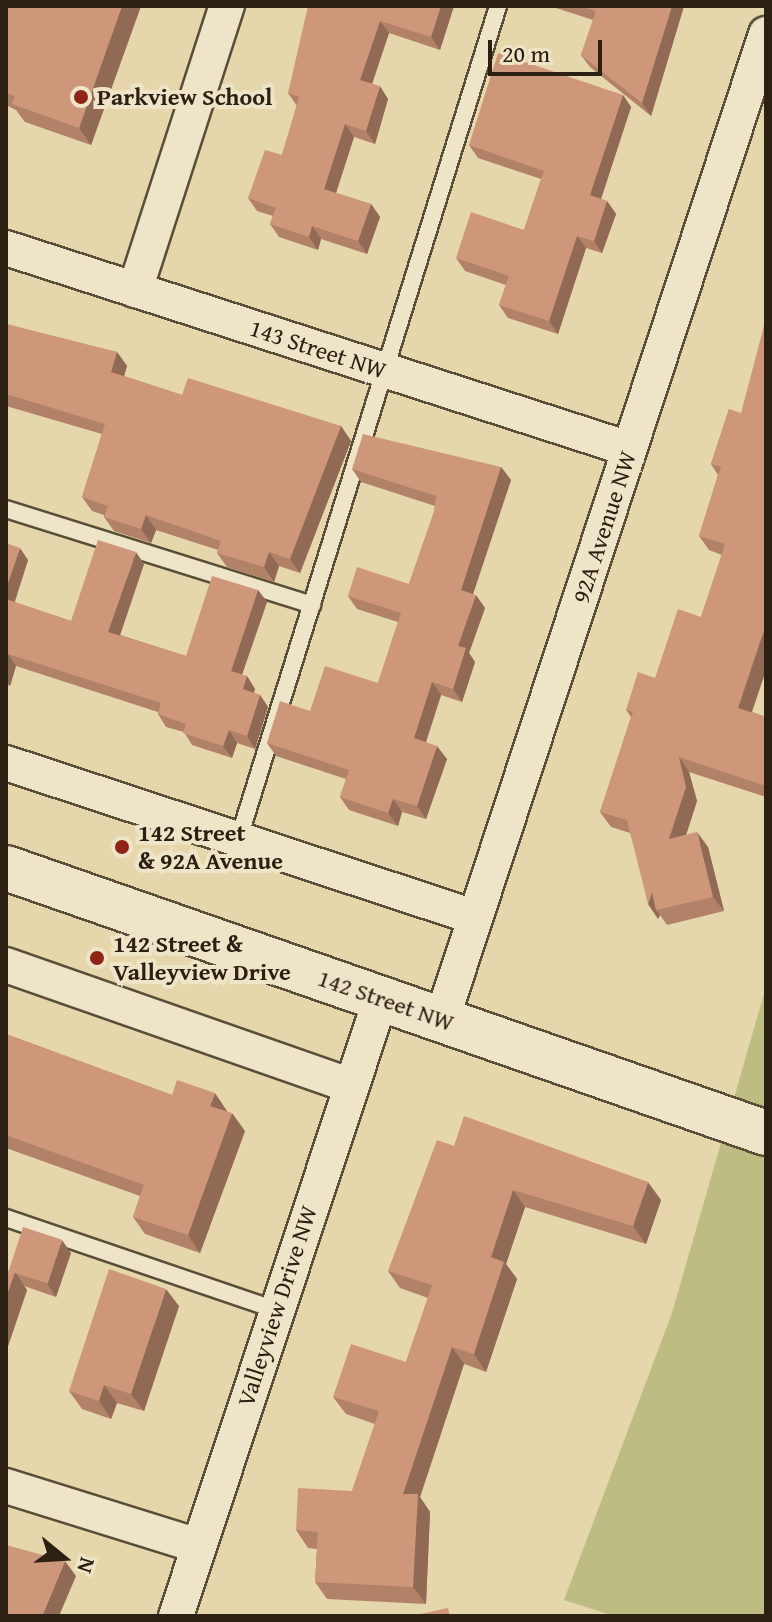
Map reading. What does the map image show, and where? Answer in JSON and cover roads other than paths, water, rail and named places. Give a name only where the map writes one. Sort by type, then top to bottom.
[{"type":"main road","name":"142 Street NW","points":[[6,868],[766,1133]]},
{"type":"street","points":[[135,290],[227,6]]},
{"type":"street","name":"92A Avenue NW","points":[[442,1019],[766,34]]},
{"type":"street","name":"143 Street NW","points":[[6,248],[629,449]]},
{"type":"street","points":[[6,763],[475,917]]},
{"type":"street","points":[[6,965],[348,1085]]},
{"type":"street","name":"Valleyview Drive NW","points":[[176,1616],[348,1085],[381,998]]},
{"type":"street","points":[[6,1486],[199,1546]]},
{"type":"lane","points":[[238,841],[387,371],[498,6]]},
{"type":"lane","points":[[6,509],[312,605]]},
{"type":"lane","points":[[6,1218],[277,1310]]},
{"type":"place","name":"Parkview School","points":[[81,97]]},
{"type":"place","name":"142 Street & 92A Avenue","points":[[122,847]]},
{"type":"place","name":"142 Street & Valleyview Drive","points":[[97,958]]}]
